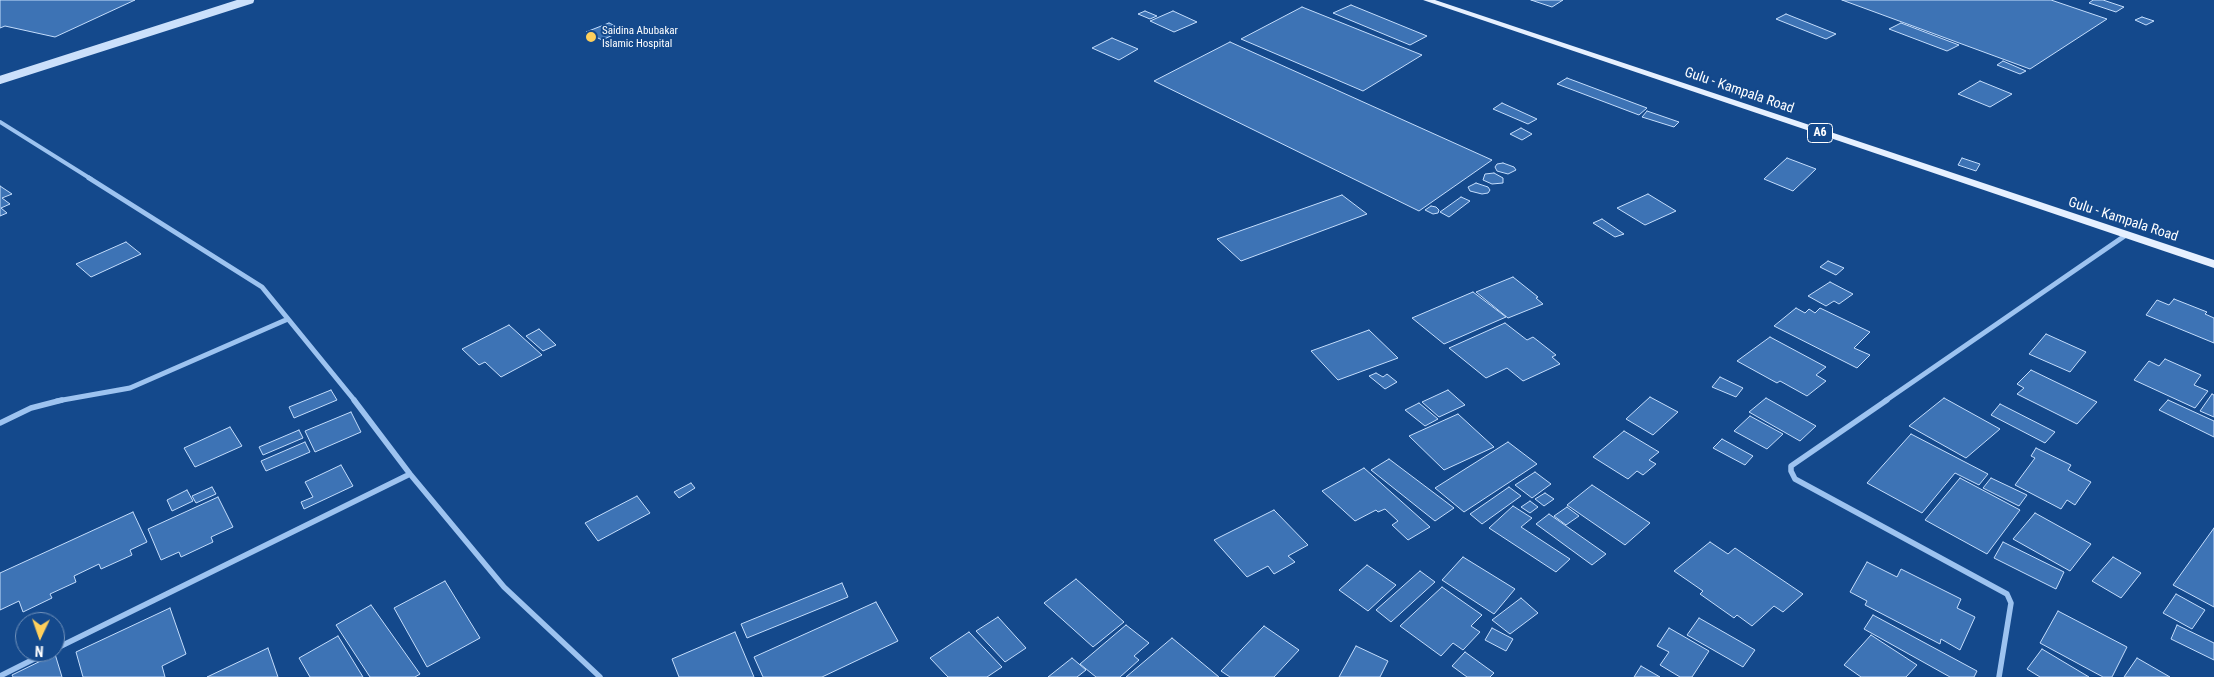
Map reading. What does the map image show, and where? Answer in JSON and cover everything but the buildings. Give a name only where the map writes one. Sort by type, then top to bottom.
[{"type":"main road","name":"Gulu - Kampala Road","points":[[1427,0],[2214,264]]},
{"type":"street","points":[[0,80],[250,0]]},
{"type":"street","points":[[0,122],[262,287],[320,356],[410,474],[504,587],[600,677]]},
{"type":"street","points":[[1999,677],[2011,603],[2007,594],[1795,479],[1791,466],[2126,235]]},
{"type":"street","points":[[0,423],[31,408],[79,396],[130,388],[288,320]]},
{"type":"street","points":[[65,644],[410,474]]},
{"type":"street","points":[[0,676],[28,662]]},
{"type":"place","name":"Saidina Abubakar Islamic Hospital","points":[[591,37]]}]
